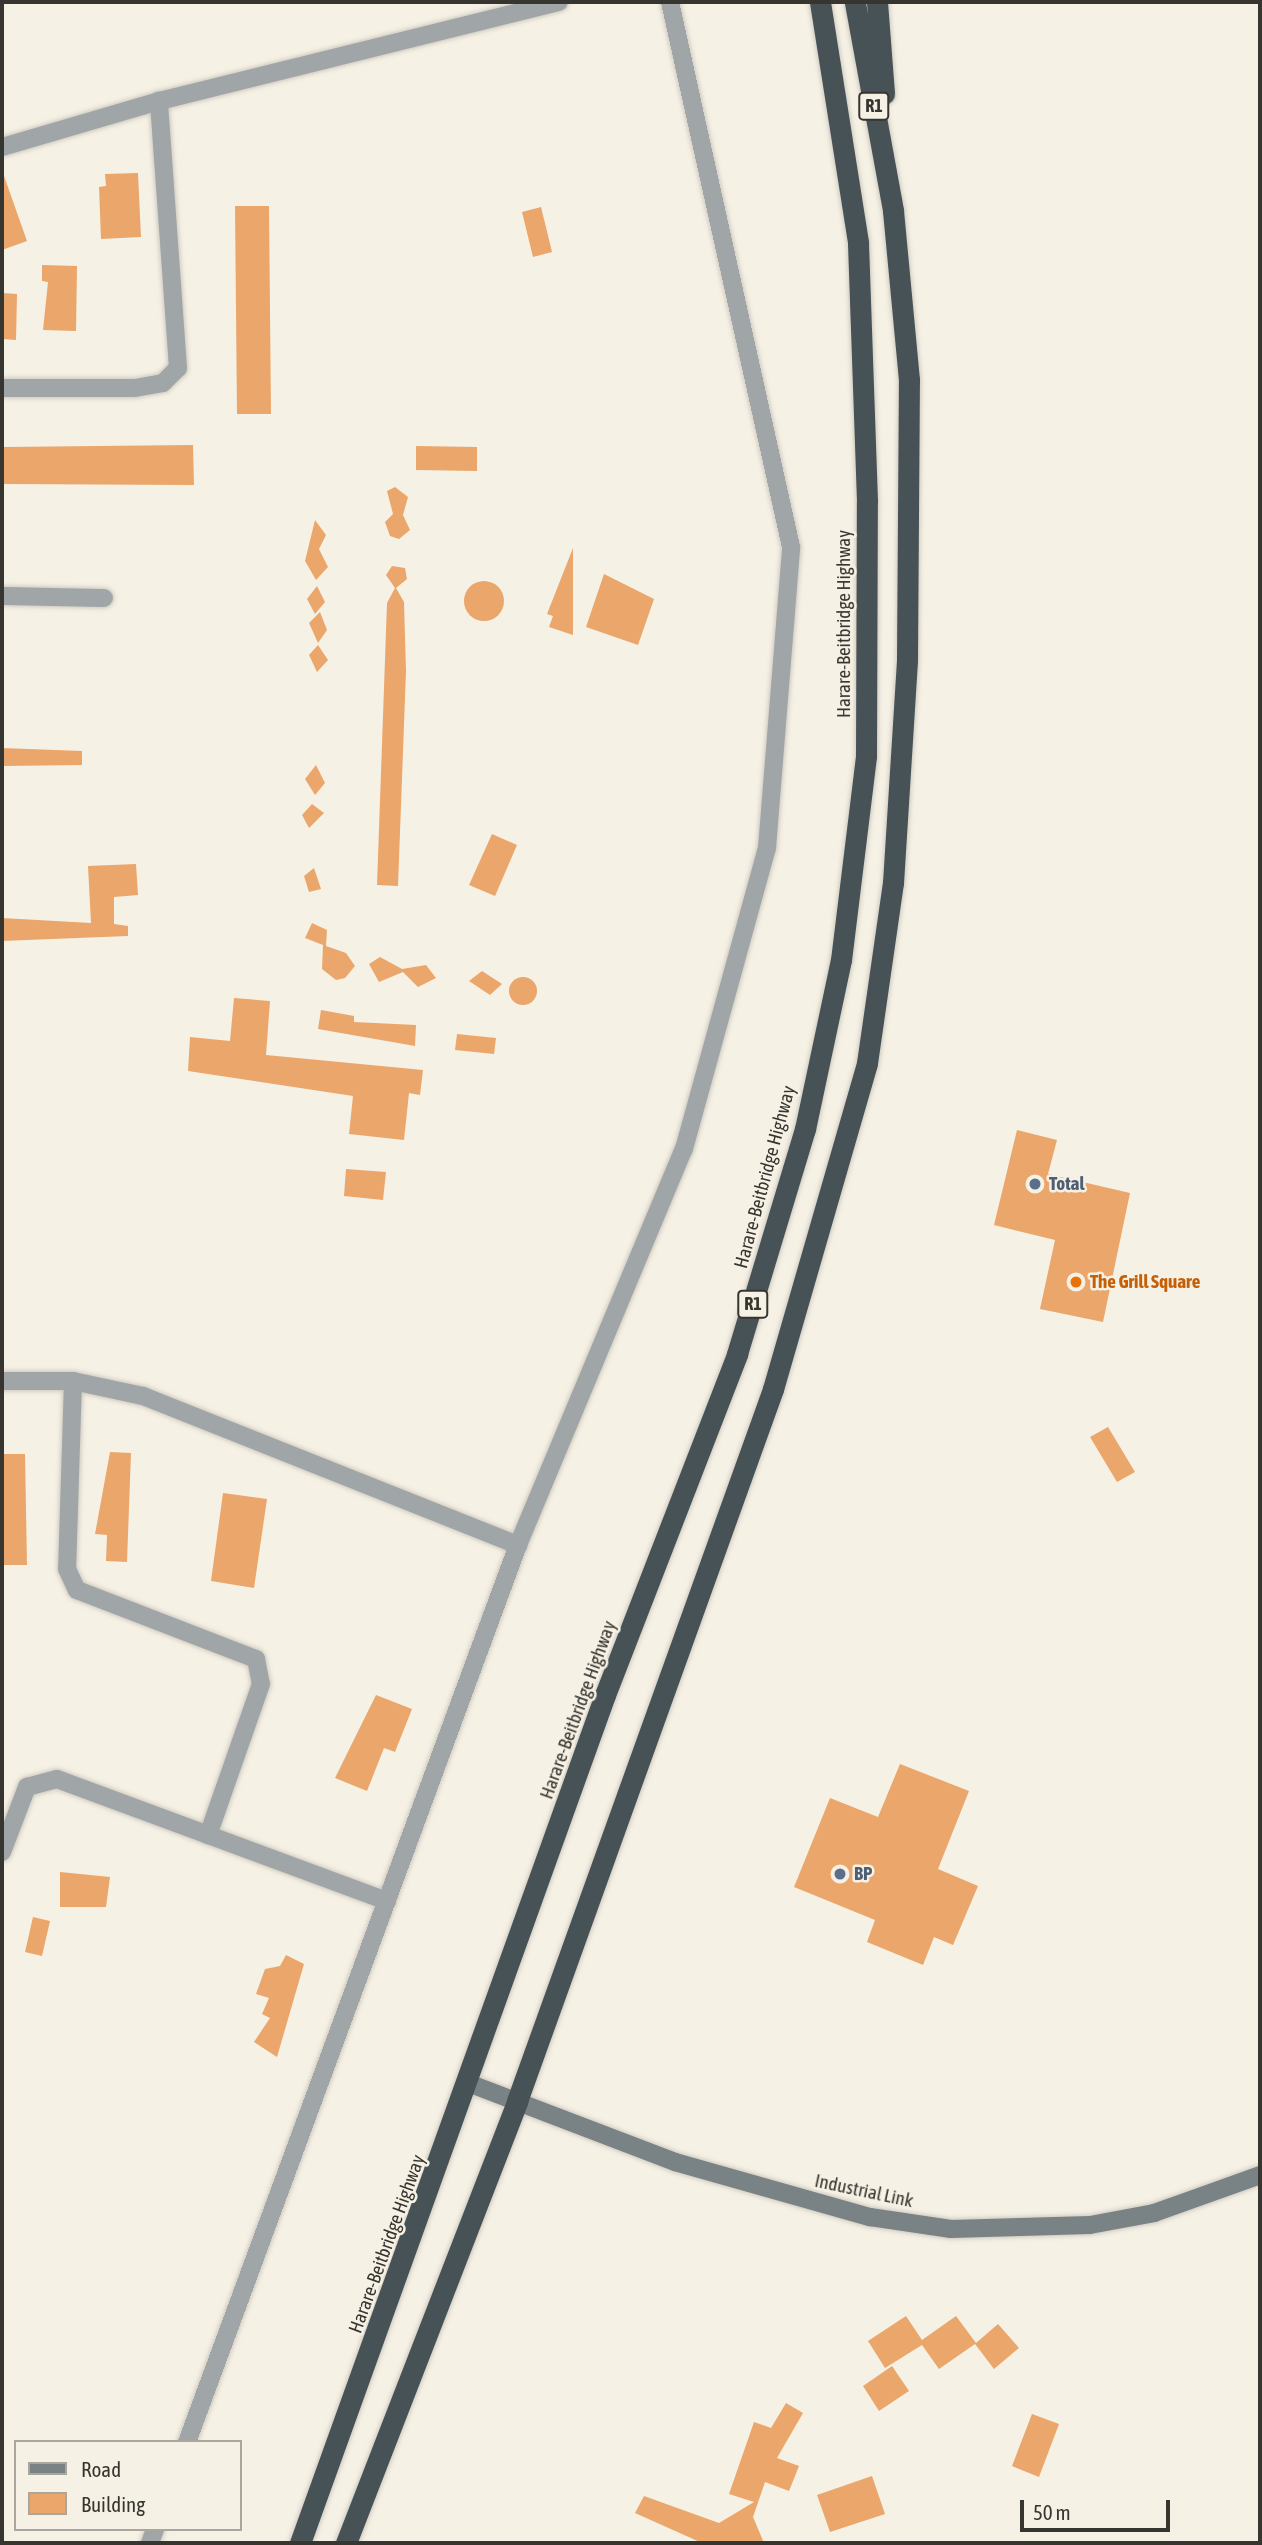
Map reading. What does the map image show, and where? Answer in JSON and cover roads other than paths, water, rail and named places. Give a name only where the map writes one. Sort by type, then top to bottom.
[{"type":"highway","name":"Harare-Beitbridge Highway","points":[[300,2543],[471,2084],[605,1695],[737,1354],[805,1129],[841,960],[866,756],[867,501],[858,242],[820,2]]},
{"type":"highway","name":"R1","points":[[855,2],[893,211]]},
{"type":"highway","name":"R1","points":[[346,2543],[517,2101],[773,1390],[867,1063],[893,883],[907,659],[909,380],[877,2]]},
{"type":"street","points":[[2,147],[159,100],[559,2]]},
{"type":"street","points":[[188,2440],[518,1545],[684,1149],[767,848],[790,547],[670,2]]},
{"type":"street","points":[[2,388],[135,388],[163,383],[178,368],[159,100]]},
{"type":"street","points":[[2,596],[104,598]]},
{"type":"street","points":[[2,1381],[73,1381],[143,1395],[518,1545]]},
{"type":"street","points":[[73,1381],[67,1569],[77,1590],[256,1659],[261,1684],[208,1835]]},
{"type":"street","points":[[2,1852],[27,1787],[57,1779],[387,1901]]},
{"type":"street","name":"Industrial Link","points":[[471,2084],[675,2162],[870,2217],[951,2229],[1090,2225],[1154,2213],[1260,2175]]},
{"type":"place","name":"Total","points":[[1035,1184]]},
{"type":"place","name":"The Grill Square","points":[[1076,1282]]},
{"type":"place","name":"BP","points":[[840,1874]]}]
